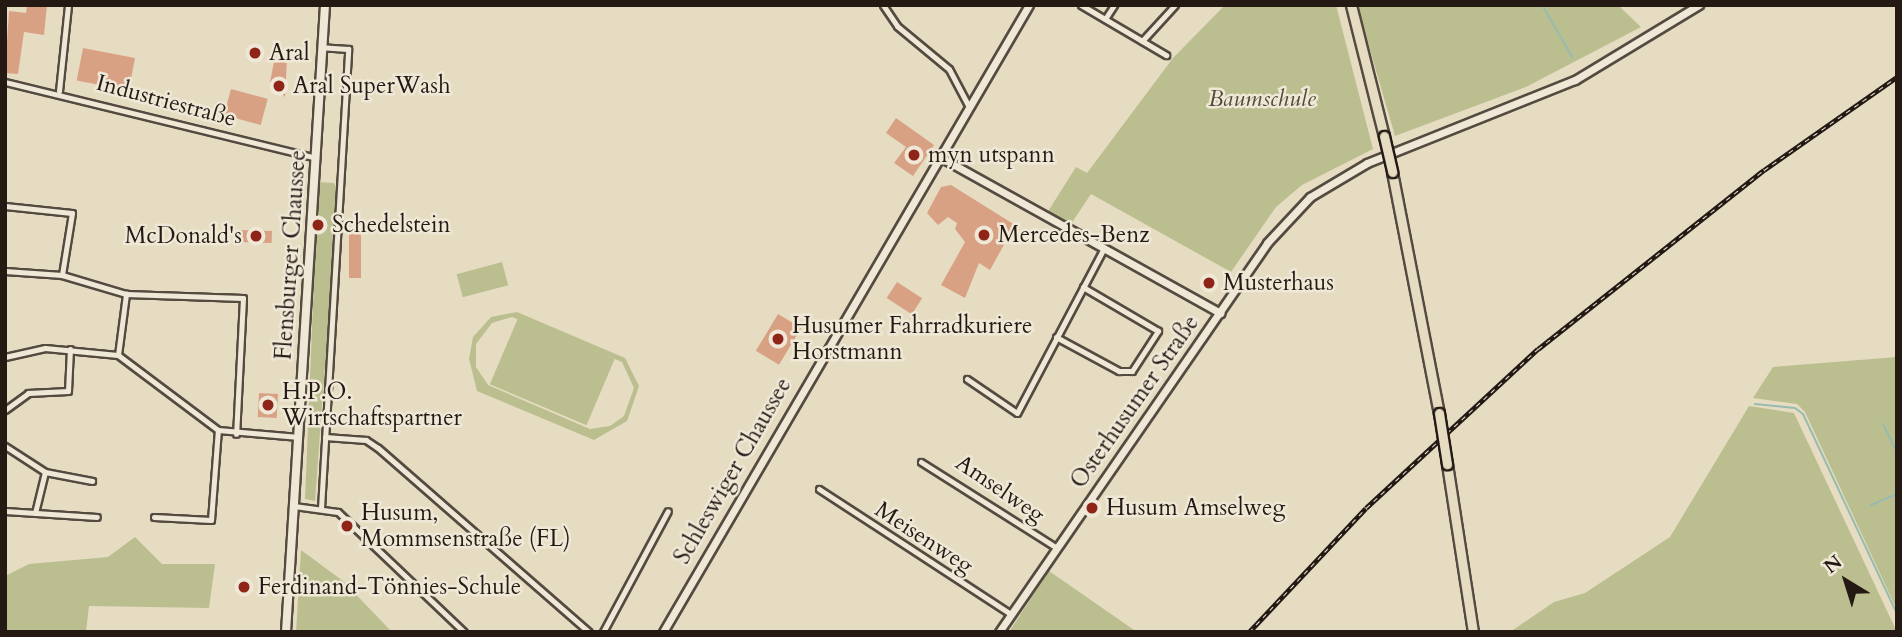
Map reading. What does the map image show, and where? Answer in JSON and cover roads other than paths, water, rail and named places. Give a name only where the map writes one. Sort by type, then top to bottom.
[{"type":"highway","points":[[1351,5],[1392,172],[1439,413],[1473,632]]},
{"type":"main road","name":"Flensburger Chaussee","points":[[286,632],[325,5]]},
{"type":"street","points":[[59,91],[68,5]]},
{"type":"street","points":[[883,5],[897,26],[949,69],[969,107]]},
{"type":"street","name":"Schleswiger Chaussee","points":[[663,632],[1029,5]]},
{"type":"street","points":[[1081,5],[1166,55]]},
{"type":"street","points":[[1105,19],[1114,5]]},
{"type":"street","points":[[1142,41],[1175,5]]},
{"type":"street","name":"Osterhusumer Straße","points":[[999,632],[1286,219],[1332,180],[1575,80],[1699,5]]},
{"type":"street","name":"Flensburger Chaussee","points":[[321,508],[348,49],[322,47]]},
{"type":"street","name":"Industriestraße","points":[[5,82],[59,91],[316,159]]},
{"type":"street","points":[[940,157],[1220,313]]},
{"type":"street","points":[[5,206],[72,214],[62,275]]},
{"type":"street","points":[[967,379],[1017,413],[1104,250]]},
{"type":"street","points":[[5,271],[62,275],[126,295],[243,298],[236,434]]},
{"type":"street","points":[[1056,337],[1119,371],[1132,370],[1158,331],[1083,287]]},
{"type":"street","points":[[118,355],[126,295]]},
{"type":"street","points":[[5,357],[45,348],[118,355],[218,430],[236,434],[299,437]]},
{"type":"street","points":[[5,410],[28,393],[68,391],[70,349]]},
{"type":"street","points":[[154,517],[211,520],[218,430]]},
{"type":"street","points":[[325,436],[366,440],[379,448],[589,632]]},
{"type":"street","points":[[5,446],[45,472],[92,481]]},
{"type":"street","name":"Amselweg","points":[[921,462],[1058,549]]},
{"type":"street","points":[[35,513],[45,472]]},
{"type":"street","name":"Meisenweg","points":[[819,489],[1011,614]]},
{"type":"street","points":[[294,506],[321,508],[342,516],[464,632]]},
{"type":"street","points":[[5,511],[97,517]]},
{"type":"street","points":[[603,632],[668,511]]},
{"type":"waterway","points":[[1542,5],[1573,58]]},
{"type":"waterway","points":[[1755,404],[1795,408],[1803,414],[1897,614]]},
{"type":"waterway","points":[[1883,424],[1897,453]]},
{"type":"waterway","points":[[1871,505],[1897,494]]},
{"type":"railway","points":[[1249,632],[1366,508],[1538,349],[1764,170],[1897,77]]},
{"type":"place","name":"Aral","points":[[255,53]]},
{"type":"place","name":"Aral SuperWash","points":[[279,86]]},
{"type":"place","name":"myn utspann","points":[[914,155]]},
{"type":"place","name":"Schedelstein","points":[[318,225]]},
{"type":"place","name":"Mercedes-Benz","points":[[984,235]]},
{"type":"place","name":"McDonald's","points":[[256,236]]},
{"type":"place","name":"Musterhaus","points":[[1209,283]]},
{"type":"place","name":"Husumer Fahrradkuriere Horstmann","points":[[778,339]]},
{"type":"place","name":"H.P.O. Wirtschaftspartner","points":[[268,405]]},
{"type":"place","name":"Husum Amselweg","points":[[1092,508]]},
{"type":"place","name":"Husum, Mommsenstraße (FL)","points":[[347,526]]},
{"type":"place","name":"Ferdinand-Tönnies-Schule","points":[[244,587]]},
{"type":"park label","name":"Baumschule","points":[[1262,99]]}]
